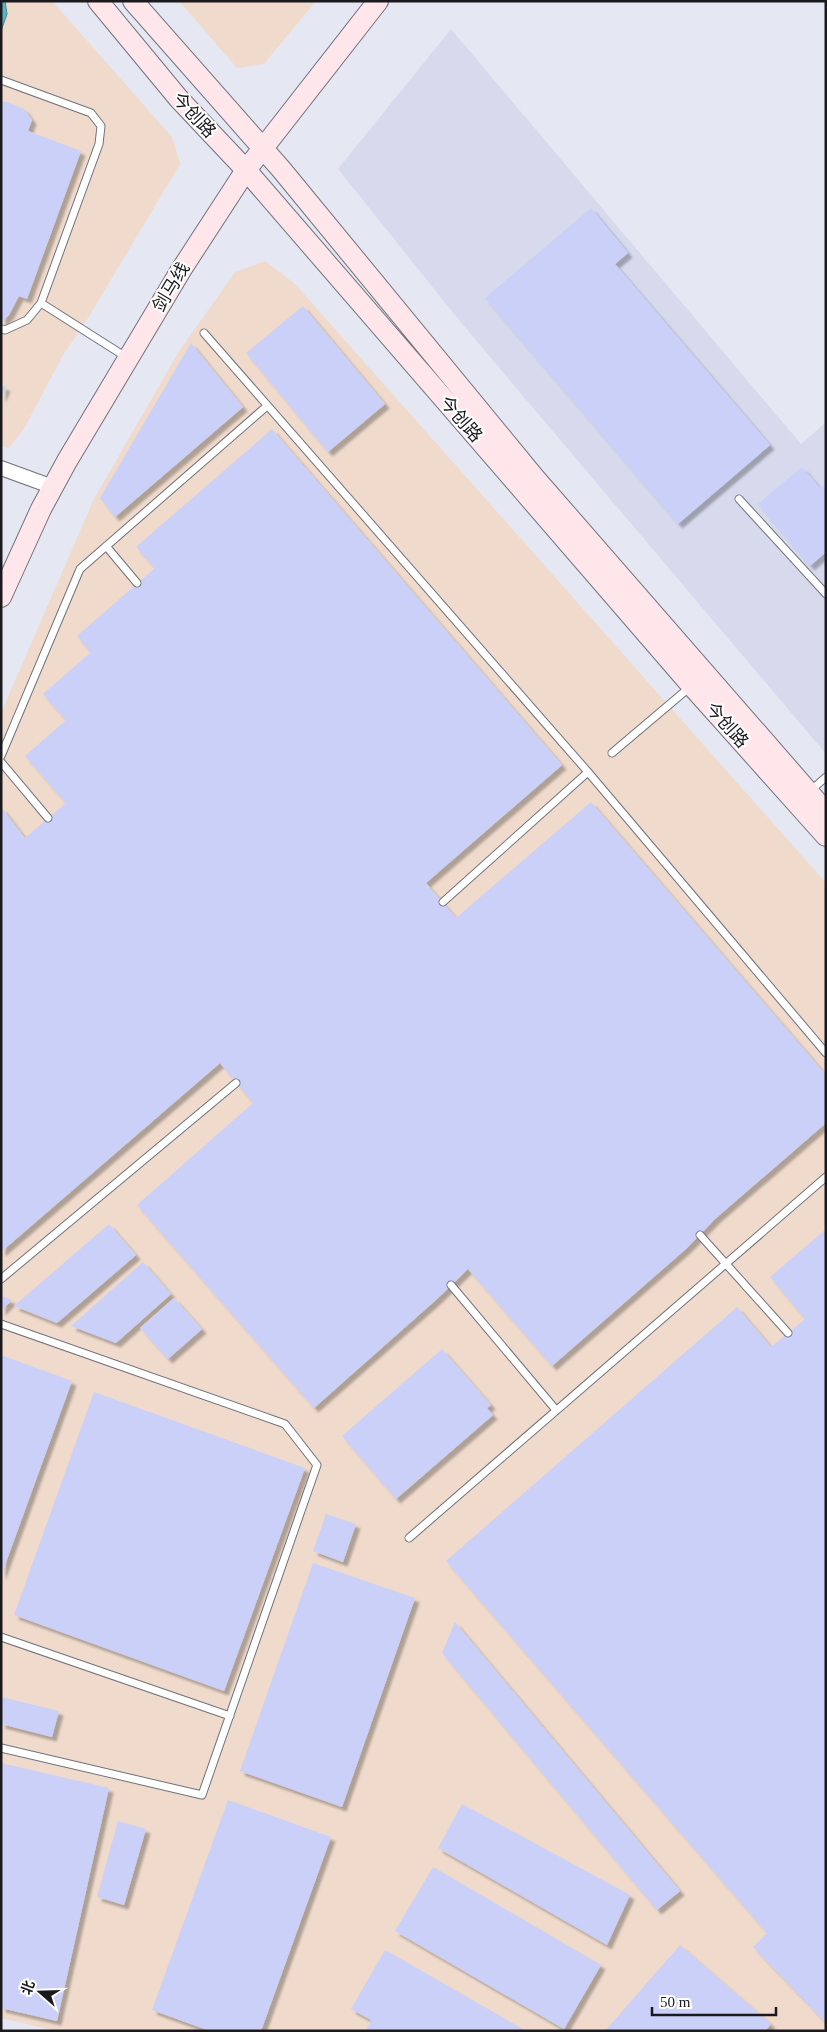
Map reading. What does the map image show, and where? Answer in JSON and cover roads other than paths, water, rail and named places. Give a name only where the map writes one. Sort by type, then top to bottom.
[{"type":"main road","name":"今创路","points":[[98,1],[179,100],[246,170],[691,685],[826,836]]},
{"type":"main road","name":"今创路","points":[[133,1],[264,150],[534,477],[826,812]]},
{"type":"main road","name":"剑马线","points":[[1,597],[53,487],[181,270],[246,170],[264,150],[378,1]]},
{"type":"street","points":[[1,468],[53,487]]},
{"type":"lane","points":[[1,80],[91,112],[101,126],[99,144],[41,303],[26,320],[5,330],[1,329]]},
{"type":"lane","points":[[41,303],[128,358]]},
{"type":"lane","points":[[204,333],[588,772],[826,1053]]},
{"type":"lane","points":[[1,756],[80,569],[267,406]]},
{"type":"lane","points":[[739,499],[826,594]]},
{"type":"lane","points":[[106,546],[137,583]]},
{"type":"lane","points":[[612,753],[691,685]]},
{"type":"lane","points":[[1,762],[48,818]]},
{"type":"lane","points":[[442,902],[588,772]]},
{"type":"lane","points":[[809,792],[826,777]]},
{"type":"lane","points":[[1,1279],[236,1083]]},
{"type":"lane","points":[[409,1538],[826,1177]]},
{"type":"lane","points":[[700,1235],[788,1333]]},
{"type":"lane","points":[[451,1285],[556,1410]]},
{"type":"lane","points":[[1,1324],[285,1424],[317,1465],[202,1795],[1,1748]]},
{"type":"lane","points":[[1,1637],[230,1716]]},
{"type":"water","points":[[1,1],[5,1],[7,14],[1,31]]}]
